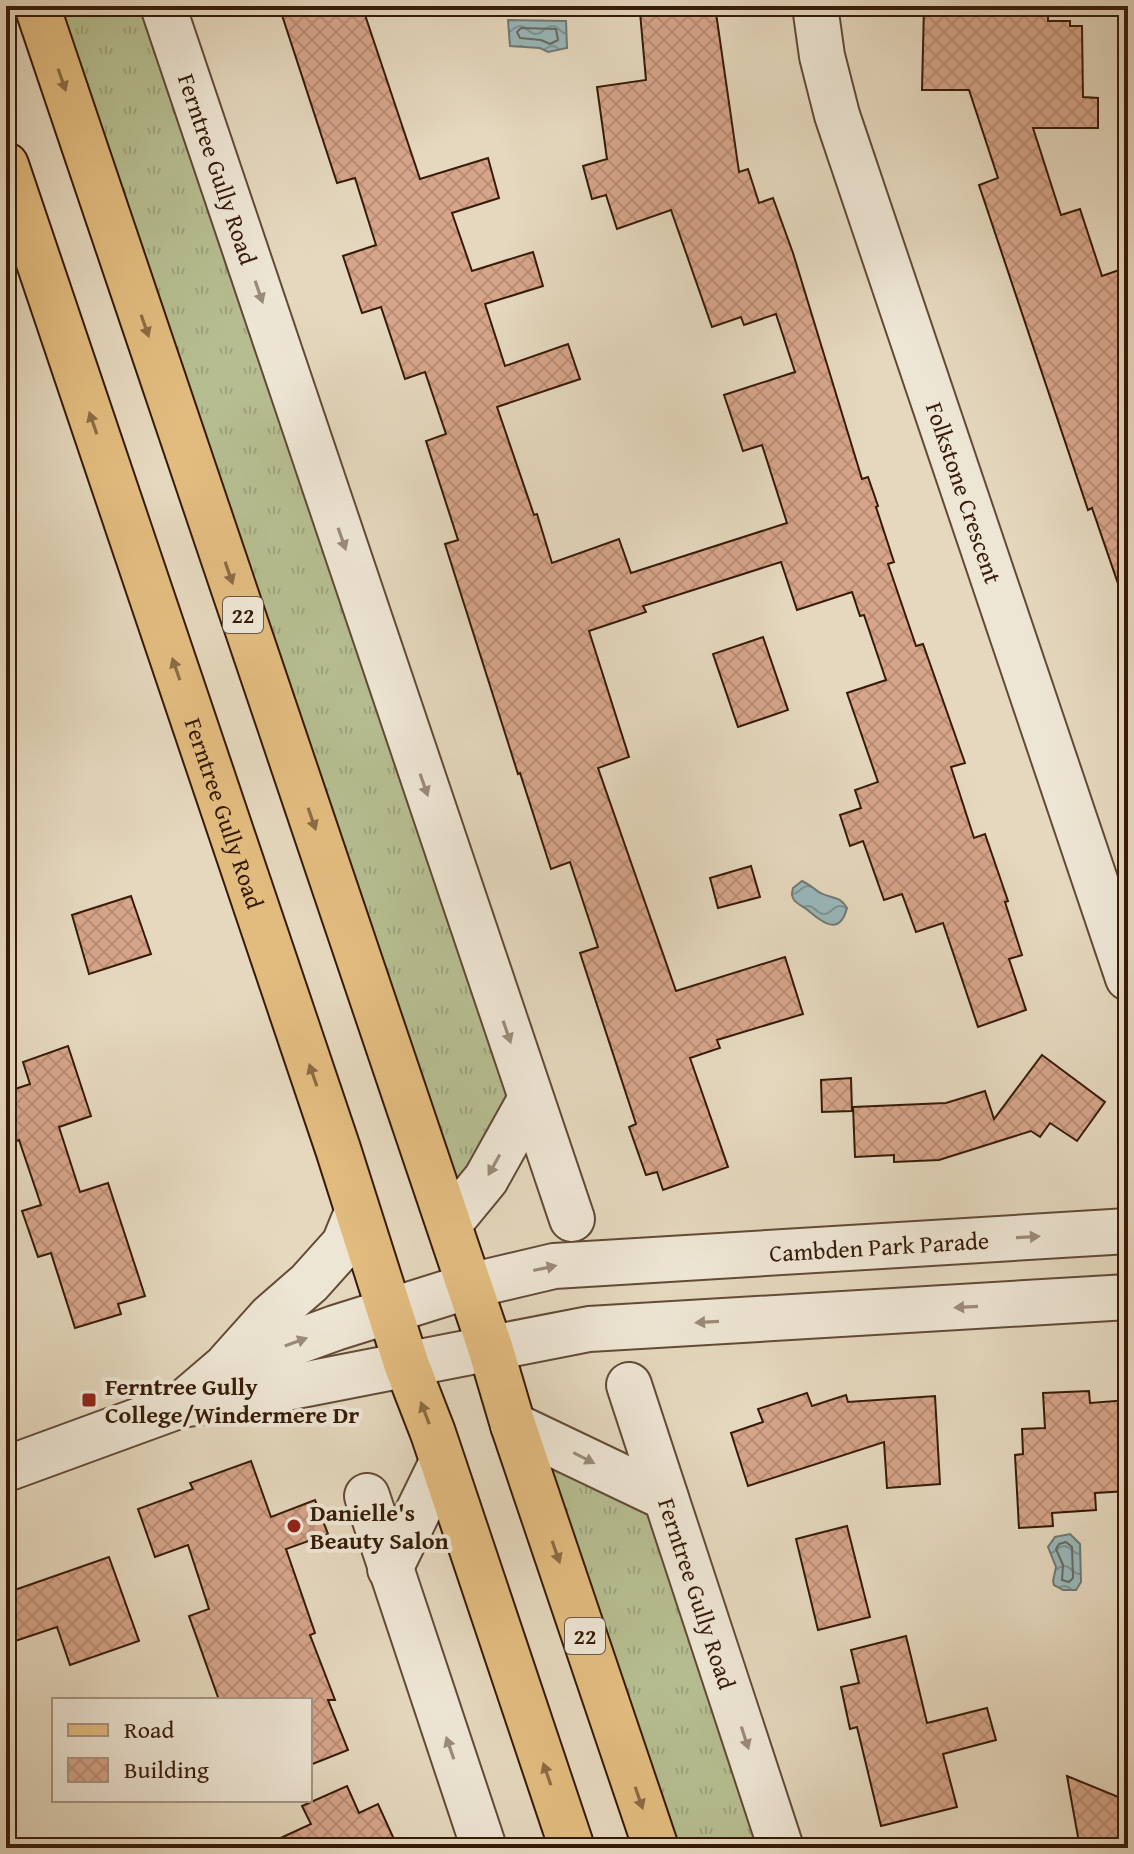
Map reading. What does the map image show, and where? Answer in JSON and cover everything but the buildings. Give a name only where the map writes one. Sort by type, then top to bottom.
[{"type":"main road","name":"22","points":[[37,6],[449,1224],[513,1425],[656,1848]]},
{"type":"main road","name":"Ferntree Gully Road","points":[[6,165],[407,1366],[572,1848]]},
{"type":"street","name":"Ferntree Gully Road","points":[[163,6],[572,1219]]},
{"type":"street","name":"Folkstone Crescent","points":[[815,6],[822,56],[837,115],[1128,978]]},
{"type":"street","points":[[449,1224],[486,1179],[530,1100]]},
{"type":"street","points":[[181,1405],[223,1369],[271,1316],[309,1283],[344,1244],[357,1212]]},
{"type":"street","name":"Cambden Park Parade","points":[[223,1369],[335,1328],[469,1286],[554,1266],[1128,1231]]},
{"type":"street","points":[[630,1261],[641,1326]]},
{"type":"street","points":[[6,1469],[181,1405],[407,1366],[589,1329],[1128,1297]]},
{"type":"street","points":[[629,1385],[666,1498]]},
{"type":"street","name":"Ferntree Gully Road","points":[[513,1425],[666,1498],[781,1848]]},
{"type":"street","points":[[390,1569],[442,1462]]},
{"type":"street","points":[[367,1496],[484,1848]]},
{"type":"green space","points":[[37,6],[163,6],[530,1100],[449,1224]]},
{"type":"green space","points":[[513,1425],[666,1498],[781,1848],[656,1848]]},
{"type":"water","points":[[508,20],[566,21],[567,48],[548,52],[540,48],[510,46]]},
{"type":"water","points":[[802,881],[844,904],[847,908],[840,922],[826,923],[796,902],[792,895],[793,888]]},
{"type":"water","points":[[1070,1534],[1080,1544],[1081,1582],[1076,1590],[1063,1590],[1054,1585],[1056,1567],[1048,1547],[1055,1537]]},
{"type":"place","name":"Ferntree Gully College/Windermere Dr","points":[[89,1400]]},
{"type":"place","name":"Danielle's Beauty Salon","points":[[294,1526]]}]
